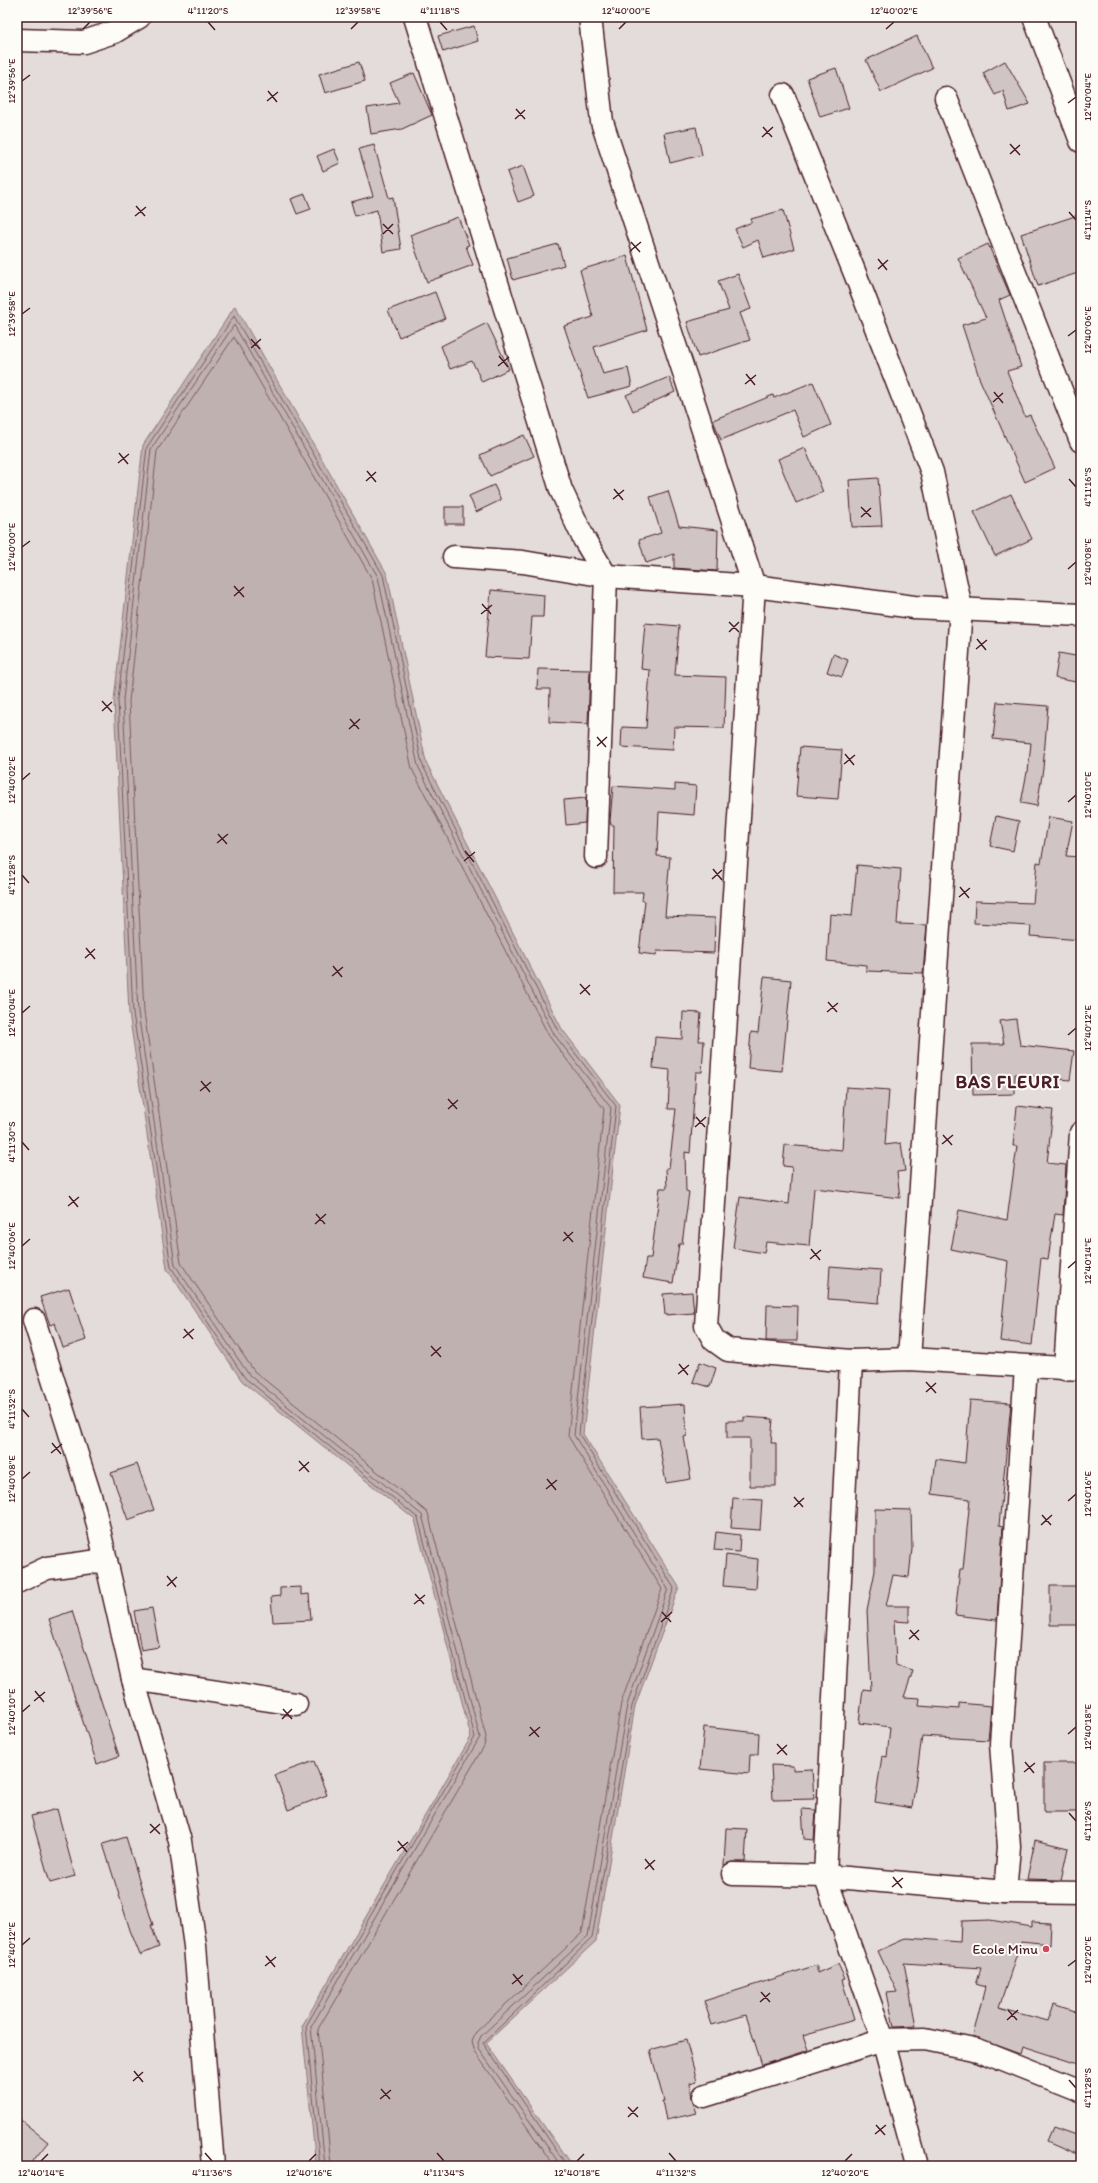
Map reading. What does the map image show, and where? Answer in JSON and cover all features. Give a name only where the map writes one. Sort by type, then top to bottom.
[{"type":"street","points":[[17,40],[84,42],[114,32],[139,17]]},
{"type":"street","points":[[415,17],[561,490],[584,539],[606,576],[596,857]]},
{"type":"street","points":[[590,17],[602,122],[754,586],[706,1326],[714,1340],[728,1350],[851,1362],[909,1358],[1073,1369],[1081,1133]]},
{"type":"street","points":[[1034,17],[1081,140]]},
{"type":"street","points":[[783,96],[856,276],[932,472],[961,608],[909,1358]]},
{"type":"street","points":[[946,98],[1081,441]]},
{"type":"street","points":[[454,557],[523,562],[606,576],[754,586],[914,606],[1081,615]]},
{"type":"street","points":[[34,1320],[94,1508],[133,1678],[180,1841],[195,1946],[213,2166]]},
{"type":"street","points":[[851,1362],[825,1876],[883,2040],[917,2166]]},
{"type":"street","points":[[1005,1892],[1009,1847],[1001,1744],[1026,1367]]},
{"type":"street","points":[[17,1582],[47,1568],[106,1560]]},
{"type":"street","points":[[133,1678],[296,1704]]},
{"type":"street","points":[[733,1874],[825,1876],[1005,1892],[1081,1894]]},
{"type":"street","points":[[704,2096],[883,2040],[925,2038],[978,2050],[1081,2091]]},
{"type":"shaded area","points":[[17,17],[1081,17],[1081,2166],[17,2166]]},
{"type":"water","points":[[235,306],[387,574],[426,762],[562,1029],[620,1105],[583,1434],[679,1587],[635,1706],[596,1941],[486,2043],[572,2166],[316,2166],[302,2026],[471,1737],[415,1520],[242,1381],[167,1269],[129,1013],[114,700],[143,445]]},
{"type":"building","points":[[474,26],[478,41],[443,52],[438,36]]},
{"type":"building","points":[[917,36],[932,68],[881,92],[866,60]]},
{"type":"building","points":[[1005,61],[1030,104],[1009,111],[1003,91],[995,95],[983,73]]},
{"type":"building","points":[[359,62],[365,81],[325,93],[319,74]]},
{"type":"building","points":[[836,68],[849,108],[820,117],[807,78]]},
{"type":"building","points":[[414,73],[432,115],[402,129],[371,134],[367,108],[399,103],[390,83]]},
{"type":"building","points":[[696,127],[702,155],[670,163],[664,133]]},
{"type":"building","points":[[374,145],[389,198],[393,197],[401,249],[383,252],[377,210],[355,216],[351,202],[373,196],[359,149]]},
{"type":"building","points":[[334,149],[340,163],[323,171],[317,156]]},
{"type":"building","points":[[523,166],[534,196],[518,202],[507,172]]},
{"type":"building","points":[[305,194],[311,209],[297,214],[291,199]]},
{"type":"building","points":[[783,210],[794,249],[764,258],[758,240],[743,247],[735,229],[752,222],[751,219]]},
{"type":"building","points":[[1081,214],[1081,272],[1038,286],[1021,234]]},
{"type":"building","points":[[458,217],[469,245],[466,246],[473,265],[427,282],[410,235]]},
{"type":"building","points":[[558,244],[564,265],[513,280],[507,258]]},
{"type":"building","points":[[988,244],[1010,295],[999,300],[1021,367],[1007,371],[1025,417],[1030,415],[1055,468],[1025,482],[980,380],[962,325],[986,318],[958,258]]},
{"type":"building","points":[[627,256],[647,330],[594,347],[603,374],[628,368],[632,386],[588,398],[564,326],[593,317],[580,270]]},
{"type":"building","points":[[738,274],[751,309],[740,313],[750,340],[698,357],[687,322],[729,310],[718,281]]},
{"type":"building","points":[[435,292],[445,319],[399,337],[388,310]]},
{"type":"building","points":[[487,323],[509,369],[482,382],[472,361],[450,369],[441,346]]},
{"type":"building","points":[[669,377],[675,392],[633,411],[626,395]]},
{"type":"building","points":[[813,382],[831,425],[804,437],[793,410],[721,440],[713,420],[773,395],[774,398]]},
{"type":"building","points":[[524,435],[534,456],[490,476],[480,455]]},
{"type":"building","points":[[805,448],[823,492],[796,503],[778,459]]},
{"type":"building","points":[[878,478],[882,526],[852,527],[849,480]]},
{"type":"building","points":[[494,485],[501,500],[476,512],[469,496]]},
{"type":"building","points":[[668,491],[679,526],[718,530],[717,571],[674,568],[674,554],[646,563],[639,540],[661,533],[650,497]]},
{"type":"building","points":[[1011,494],[1032,539],[995,556],[974,512]]},
{"type":"building","points":[[445,507],[463,507],[463,524],[445,524]]},
{"type":"building","points":[[491,590],[544,595],[543,617],[532,617],[529,659],[485,657]]},
{"type":"building","points":[[645,623],[679,626],[675,675],[726,677],[724,728],[674,727],[673,750],[621,747],[622,727],[646,728],[650,670],[641,669]]},
{"type":"building","points":[[1059,653],[1081,657],[1081,683],[1055,678]]},
{"type":"building","points":[[833,654],[848,660],[842,677],[827,672]]},
{"type":"building","points":[[538,669],[590,670],[588,724],[549,722],[550,689],[537,689]]},
{"type":"building","points":[[997,702],[1048,706],[1043,769],[1037,806],[1021,803],[1028,772],[1031,743],[993,739]]},
{"type":"building","points":[[800,747],[842,750],[838,799],[796,796]]},
{"type":"building","points":[[675,784],[696,786],[694,815],[659,812],[657,856],[670,857],[665,916],[715,918],[714,953],[657,951],[656,955],[639,953],[645,901],[642,901],[643,892],[613,892],[614,825],[611,825],[610,821],[613,786],[675,790]]},
{"type":"building","points":[[586,798],[585,823],[566,825],[564,800]]},
{"type":"building","points":[[996,816],[1019,821],[1013,851],[990,846]]},
{"type":"building","points":[[1049,817],[1073,821],[1066,856],[1081,857],[1079,890],[1081,890],[1081,940],[1030,936],[1031,926],[974,923],[975,901],[1033,903],[1037,862],[1041,863]]},
{"type":"building","points":[[857,865],[901,869],[897,924],[927,925],[923,973],[866,971],[866,965],[827,961],[830,914],[852,916]]},
{"type":"building","points":[[764,977],[791,980],[782,1071],[748,1068],[751,1032],[758,1033]]},
{"type":"building","points":[[683,1012],[701,1013],[699,1041],[704,1041],[702,1072],[696,1072],[690,1153],[685,1152],[686,1191],[689,1192],[682,1244],[679,1244],[673,1283],[643,1278],[646,1258],[651,1258],[660,1188],[667,1188],[666,1168],[669,1168],[676,1109],[668,1109],[670,1070],[653,1068],[655,1037],[682,1039]]},
{"type":"building","points":[[1016,1019],[1020,1045],[1074,1051],[1070,1080],[1015,1074],[1015,1094],[973,1095],[972,1044],[1004,1044],[1000,1021]]},
{"type":"building","points":[[846,1087],[889,1090],[885,1145],[901,1143],[905,1171],[897,1172],[900,1198],[814,1188],[809,1246],[766,1242],[764,1253],[733,1248],[740,1197],[789,1204],[792,1167],[783,1166],[785,1145],[842,1150]]},
{"type":"building","points":[[1017,1106],[1053,1110],[1047,1163],[1066,1165],[1063,1215],[1055,1214],[1048,1259],[1041,1258],[1032,1345],[1000,1341],[1008,1261],[951,1249],[959,1210],[1007,1220],[1017,1146],[1013,1146]]},
{"type":"building","points":[[830,1266],[881,1270],[879,1303],[828,1299]]},
{"type":"building","points":[[69,1288],[86,1340],[63,1348],[55,1323],[50,1325],[40,1297]]},
{"type":"building","points":[[692,1292],[694,1313],[665,1315],[663,1294]]},
{"type":"building","points":[[767,1305],[798,1306],[797,1341],[766,1341]]},
{"type":"building","points":[[700,1362],[716,1368],[710,1387],[693,1382]]},
{"type":"building","points":[[970,1400],[1011,1403],[999,1525],[1003,1526],[997,1620],[955,1615],[960,1569],[963,1569],[970,1499],[932,1494],[936,1459],[965,1463]]},
{"type":"building","points":[[685,1404],[687,1436],[684,1437],[691,1479],[666,1483],[658,1438],[642,1439],[640,1407]]},
{"type":"building","points":[[744,1417],[773,1419],[771,1443],[776,1443],[776,1486],[750,1486],[750,1438],[727,1438],[727,1421],[744,1421]]},
{"type":"building","points":[[137,1464],[154,1510],[128,1520],[111,1473]]},
{"type":"building","points":[[733,1498],[762,1500],[760,1530],[731,1528]]},
{"type":"building","points":[[875,1509],[911,1510],[912,1548],[909,1577],[893,1575],[886,1606],[909,1606],[909,1622],[894,1621],[896,1666],[913,1671],[904,1697],[920,1698],[919,1706],[959,1709],[959,1703],[991,1706],[988,1740],[922,1736],[912,1808],[875,1802],[882,1756],[887,1757],[890,1727],[859,1723],[863,1689],[871,1690],[867,1610],[875,1571]]},
{"type":"building","points":[[716,1532],[740,1535],[739,1552],[714,1550]]},
{"type":"building","points":[[726,1555],[758,1559],[756,1589],[723,1586]]},
{"type":"building","points":[[1050,1586],[1078,1586],[1079,1625],[1050,1625]]},
{"type":"building","points":[[301,1587],[301,1595],[309,1594],[311,1620],[273,1622],[271,1597],[280,1596],[280,1588]]},
{"type":"building","points":[[152,1608],[159,1647],[141,1650],[134,1611]]},
{"type":"building","points":[[72,1611],[119,1756],[97,1764],[49,1619]]},
{"type":"building","points":[[704,1727],[759,1733],[758,1754],[750,1754],[749,1774],[700,1769]]},
{"type":"building","points":[[314,1761],[327,1795],[288,1810],[275,1775]]},
{"type":"building","points":[[1044,1763],[1077,1763],[1078,1812],[1044,1812]]},
{"type":"building","points":[[771,1765],[793,1766],[793,1770],[812,1769],[814,1799],[773,1800]]},
{"type":"building","points":[[57,1809],[75,1876],[50,1883],[31,1816]]},
{"type":"building","points":[[802,1809],[816,1810],[814,1840],[804,1839]]},
{"type":"building","points":[[726,1828],[747,1829],[745,1862],[733,1862],[724,1865]]},
{"type":"building","points":[[126,1837],[153,1925],[151,1925],[159,1947],[140,1955],[130,1930],[103,1844]]},
{"type":"building","points":[[1035,1840],[1068,1848],[1061,1880],[1027,1879]]},
{"type":"building","points":[[990,1920],[1032,1927],[1032,1922],[1051,1923],[1050,1944],[1021,1941],[999,2008],[1048,2021],[1054,2004],[1081,2013],[1081,2065],[1022,2046],[1020,2053],[973,2036],[985,1987],[976,1984],[981,1968],[904,1963],[916,2026],[894,2027],[887,1993],[897,1992],[878,1951],[907,1938],[960,1942],[961,1921]]},
{"type":"building","points":[[838,1964],[845,1979],[842,1980],[854,2020],[803,2035],[808,2050],[762,2065],[746,2015],[712,2025],[704,2001],[817,1965],[817,1973]]},
{"type":"building","points":[[686,2040],[697,2081],[690,2083],[692,2099],[697,2113],[666,2120],[662,2101],[664,2101],[650,2050]]},
{"type":"building","points":[[17,2117],[48,2142],[29,2166],[17,2166]]},
{"type":"building","points":[[1053,2127],[1081,2137],[1081,2156],[1047,2141]]},
{"type":"place","name":"Ecole Minu","points":[[1046,1949]]},
{"type":"district","name":"BAS FLEURI","points":[[1008,1082]]}]
